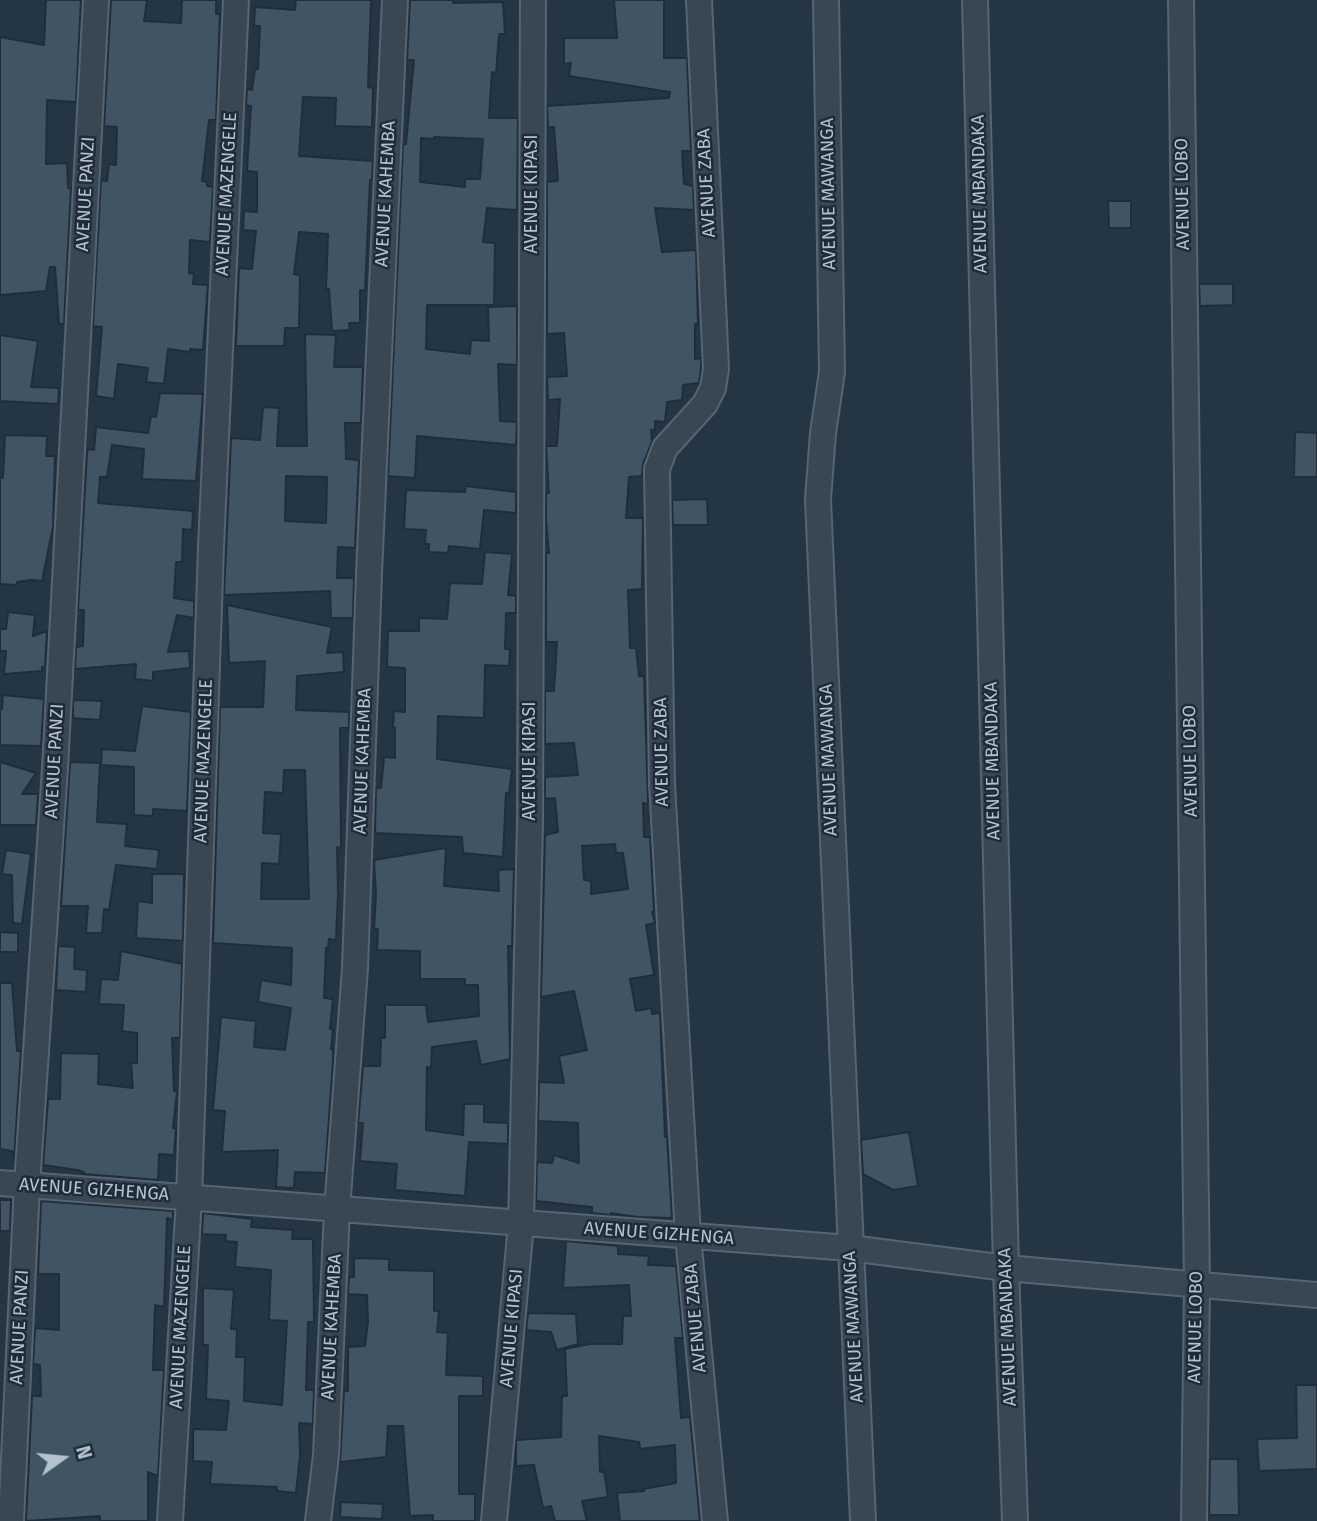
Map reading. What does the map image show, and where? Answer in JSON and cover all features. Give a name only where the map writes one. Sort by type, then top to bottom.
[{"type":"street","name":"AVENUE PANZI","points":[[11,1521],[27,1185],[55,768],[96,0]]},
{"type":"street","name":"AVENUE MAZENGELE","points":[[170,1521],[189,1198],[212,533],[236,0]]},
{"type":"street","name":"AVENUE KAHEMBA","points":[[318,1521],[326,1455],[337,1210],[355,968],[395,0]]},
{"type":"street","name":"AVENUE KIPASI","points":[[494,1521],[521,1224],[530,809],[533,0]]},
{"type":"street","name":"AVENUE ZABA","points":[[699,0],[716,369],[713,388],[705,404],[665,448],[657,469],[662,784],[688,1236],[715,1521]]},
{"type":"street","name":"AVENUE MAWANGA","points":[[826,0],[832,372],[823,433],[818,499],[863,1521]]},
{"type":"street","name":"AVENUE MBANDAKA","points":[[975,0],[1006,1268],[1015,1521]]},
{"type":"street","name":"AVENUE LOBO","points":[[1181,0],[1197,1285],[1194,1521]]},
{"type":"street","name":"AVENUE GIZHENGA","points":[[0,1183],[850,1248],[1006,1268],[1317,1295]]},
{"type":"building","points":[[46,0],[81,0],[76,102],[47,100],[46,164],[67,163],[68,188],[71,188],[64,324],[59,324],[55,267],[50,267],[46,291],[0,295],[0,37],[44,45]]},
{"type":"building","points":[[111,0],[147,0],[144,21],[181,23],[182,0],[216,0],[216,14],[220,14],[216,120],[209,120],[202,181],[213,187],[210,242],[190,240],[189,273],[194,274],[193,284],[208,285],[203,350],[190,349],[190,352],[168,349],[164,384],[146,382],[148,368],[118,364],[114,399],[96,396],[102,327],[93,326],[101,180],[107,181],[109,164],[116,165],[117,127],[104,126]]},
{"type":"building","points":[[296,0],[371,0],[368,87],[373,88],[372,127],[335,126],[336,98],[303,97],[299,156],[373,161],[365,291],[360,290],[360,323],[349,323],[350,330],[332,331],[329,289],[326,289],[328,234],[299,232],[294,274],[300,275],[299,328],[285,328],[284,346],[236,346],[239,268],[252,269],[256,231],[243,230],[244,211],[257,212],[257,172],[247,171],[251,106],[246,105],[247,89],[252,90],[255,69],[258,69],[260,26],[254,26],[255,7],[295,10]]},
{"type":"building","points":[[410,0],[503,2],[505,34],[499,34],[496,73],[492,72],[489,118],[518,118],[517,210],[487,208],[483,242],[495,243],[494,305],[427,305],[426,349],[470,354],[471,340],[489,341],[488,307],[517,306],[517,365],[498,364],[500,421],[517,422],[516,445],[417,436],[415,478],[388,476],[403,144],[406,144],[414,60],[407,60]],"holes":[[[421,138],[483,139],[480,179],[465,179],[465,187],[420,182]]]},
{"type":"building","points":[[614,0],[664,0],[664,58],[687,58],[691,151],[682,151],[684,184],[693,186],[694,210],[655,208],[662,252],[696,250],[698,324],[695,324],[695,359],[701,358],[699,383],[683,385],[682,400],[667,402],[665,422],[655,421],[642,476],[629,477],[626,518],[643,518],[642,589],[628,590],[630,648],[636,648],[639,676],[644,676],[648,804],[643,803],[644,837],[650,837],[652,912],[655,923],[646,925],[654,975],[630,979],[636,1011],[651,1008],[652,1014],[660,1013],[665,1137],[672,1218],[592,1213],[592,1207],[536,1201],[537,1162],[552,1163],[554,1155],[579,1163],[578,1123],[538,1121],[539,1082],[564,1083],[559,1056],[587,1050],[574,991],[541,997],[545,835],[558,832],[555,798],[545,799],[545,777],[578,775],[574,743],[545,744],[545,691],[554,691],[557,642],[546,642],[546,553],[549,553],[546,493],[549,493],[546,446],[557,446],[560,399],[548,400],[547,377],[567,376],[564,333],[547,334],[547,182],[558,181],[554,127],[548,128],[547,106],[669,98],[670,92],[569,76],[571,63],[564,64],[564,38],[617,38]],"holes":[[[615,844],[616,853],[623,853],[628,889],[591,894],[591,881],[584,880],[582,846]]]},
{"type":"building","points":[[1108,201],[1131,201],[1131,228],[1109,228]]},
{"type":"building","points":[[1199,284],[1233,284],[1233,305],[1200,306]]},
{"type":"building","points":[[305,334],[336,335],[334,367],[363,367],[361,423],[345,423],[346,459],[359,460],[355,548],[338,547],[337,578],[354,578],[353,618],[331,618],[330,591],[224,595],[231,438],[260,440],[263,407],[279,408],[277,446],[307,446]],"holes":[[[286,476],[327,477],[326,523],[285,521]]]},
{"type":"building","points":[[0,335],[38,341],[31,387],[59,388],[58,404],[0,401]]},
{"type":"building","points":[[160,393],[203,394],[196,481],[142,479],[144,449],[112,445],[107,477],[100,477],[98,503],[193,511],[192,530],[183,529],[182,562],[176,562],[174,598],[194,601],[194,618],[177,615],[168,652],[189,651],[190,668],[153,672],[153,681],[135,679],[136,664],[75,669],[76,647],[83,646],[84,610],[78,610],[88,449],[94,450],[96,427],[148,433],[151,416],[156,417]]},
{"type":"building","points":[[1295,432],[1317,433],[1317,477],[1294,477]]},
{"type":"building","points":[[5,435],[47,436],[46,456],[55,456],[53,527],[42,581],[17,582],[17,585],[0,584],[0,477],[3,478]]},
{"type":"building","points":[[466,486],[516,492],[516,513],[484,510],[480,549],[449,546],[448,553],[429,552],[429,544],[425,544],[426,530],[404,529],[406,490],[465,492]]},
{"type":"building","points":[[707,499],[708,525],[673,525],[672,500]]},
{"type":"building","points":[[485,552],[512,554],[508,595],[516,596],[516,613],[506,613],[505,649],[510,649],[509,666],[485,665],[484,718],[438,716],[437,759],[512,769],[509,794],[506,793],[503,857],[463,853],[462,837],[375,833],[376,788],[381,788],[384,757],[395,758],[394,711],[405,712],[405,668],[387,667],[388,631],[419,631],[419,618],[447,619],[450,583],[482,584]]},
{"type":"building","points":[[227,605],[332,627],[327,653],[343,652],[344,672],[297,676],[296,710],[349,712],[349,728],[340,728],[341,848],[337,847],[336,940],[329,939],[326,948],[324,998],[333,999],[330,1029],[333,1029],[333,1061],[325,1173],[295,1172],[294,1188],[276,1187],[278,1150],[222,1152],[225,1111],[213,1110],[221,1017],[256,1021],[254,1047],[285,1050],[291,1008],[258,1002],[261,980],[291,985],[292,948],[213,943],[220,707],[263,707],[265,661],[229,663]],"holes":[[[284,770],[305,770],[309,899],[261,899],[262,863],[279,864],[281,834],[263,833],[265,792],[283,793]]]},
{"type":"building","points":[[8,612],[35,615],[33,636],[47,631],[45,667],[42,667],[42,671],[4,674],[6,651],[0,651],[0,629],[6,629]]},
{"type":"building","points":[[3,695],[44,699],[41,746],[0,745],[0,709]]},
{"type":"building","points":[[73,701],[102,701],[100,720],[73,718]]},
{"type":"building","points":[[142,706],[191,712],[187,811],[153,809],[153,816],[134,815],[134,767],[101,765],[102,749],[135,751]]},
{"type":"building","points":[[0,762],[36,773],[22,794],[38,794],[36,825],[0,825]]},
{"type":"building","points":[[70,762],[100,763],[97,822],[127,824],[125,846],[159,850],[157,869],[116,865],[109,910],[104,909],[102,933],[86,933],[88,906],[61,906]]},
{"type":"building","points":[[446,848],[444,886],[499,891],[498,870],[514,869],[512,946],[508,946],[510,1059],[481,1065],[476,1041],[432,1047],[431,1068],[427,1067],[426,1130],[463,1135],[464,1104],[484,1104],[484,1122],[508,1123],[508,1144],[469,1142],[465,1196],[395,1190],[397,1164],[360,1161],[363,1123],[358,1123],[363,1066],[380,1066],[381,1038],[385,1038],[385,1005],[426,1005],[428,1022],[479,1016],[478,985],[465,985],[465,979],[420,979],[420,951],[377,950],[378,929],[374,929],[374,860]]},
{"type":"building","points":[[6,850],[31,854],[22,924],[13,923],[12,875],[2,874]]},
{"type":"building","points":[[152,874],[184,874],[183,941],[136,938],[138,901],[152,903]]},
{"type":"building","points":[[0,932],[18,933],[18,952],[0,952]]},
{"type":"building","points":[[58,946],[75,947],[74,969],[87,970],[86,992],[56,990]]},
{"type":"building","points":[[121,951],[182,964],[180,1038],[172,1038],[174,1091],[177,1091],[173,1128],[176,1128],[174,1155],[159,1154],[158,1180],[84,1174],[77,1170],[43,1165],[48,1099],[60,1099],[61,1053],[99,1054],[98,1084],[133,1088],[131,1063],[137,1063],[137,1033],[122,1031],[124,1005],[99,1004],[101,979],[118,980]]},
{"type":"building","points":[[0,983],[12,983],[17,1051],[21,1051],[14,1160],[12,1151],[0,1149]]},
{"type":"building","points":[[909,1132],[918,1186],[893,1190],[863,1174],[861,1140]]},
{"type":"building","points":[[0,1200],[11,1200],[10,1231],[0,1231]]},
{"type":"building","points":[[41,1201],[173,1211],[173,1220],[167,1218],[164,1307],[155,1305],[153,1370],[164,1370],[158,1476],[148,1472],[148,1521],[100,1521],[100,1516],[26,1521],[32,1396],[41,1396],[40,1365],[33,1364],[35,1328],[59,1330],[59,1274],[38,1274]]},
{"type":"building","points":[[203,1213],[252,1219],[251,1227],[293,1230],[292,1239],[313,1239],[314,1322],[308,1322],[306,1390],[314,1390],[313,1424],[299,1423],[300,1455],[296,1493],[277,1491],[277,1487],[210,1484],[212,1462],[193,1461],[193,1429],[226,1430],[229,1401],[206,1399],[208,1345],[203,1345],[203,1288],[234,1290],[231,1329],[237,1329],[236,1357],[245,1357],[244,1401],[282,1405],[287,1321],[269,1320],[271,1270],[235,1267],[237,1242],[225,1241],[226,1235],[202,1234]]},
{"type":"building","points":[[566,1241],[618,1246],[618,1254],[649,1256],[648,1265],[676,1266],[683,1338],[675,1338],[681,1418],[690,1417],[700,1521],[620,1521],[617,1493],[644,1491],[643,1489],[676,1483],[675,1445],[640,1449],[639,1442],[599,1436],[600,1472],[604,1471],[608,1497],[582,1501],[587,1521],[555,1521],[551,1506],[543,1508],[534,1465],[516,1466],[516,1440],[561,1437],[562,1396],[567,1396],[565,1349],[590,1344],[622,1344],[623,1316],[631,1316],[629,1285],[563,1288]]},
{"type":"building","points":[[354,1258],[389,1259],[389,1270],[434,1271],[434,1311],[439,1311],[437,1332],[448,1333],[446,1375],[483,1376],[483,1396],[459,1396],[459,1494],[475,1494],[475,1521],[433,1521],[433,1515],[410,1516],[403,1426],[388,1426],[386,1457],[340,1462],[344,1391],[348,1391],[348,1347],[365,1346],[368,1322],[367,1295],[348,1294],[349,1277],[354,1277]]},
{"type":"building","points":[[528,1313],[576,1314],[578,1344],[557,1350],[551,1332],[526,1330]]},
{"type":"building","points":[[1296,1385],[1317,1385],[1317,1469],[1259,1471],[1257,1439],[1297,1438]]},
{"type":"building","points":[[1210,1459],[1238,1459],[1239,1515],[1209,1515]]},
{"type":"building","points":[[341,1502],[383,1504],[382,1519],[340,1517]]}]
